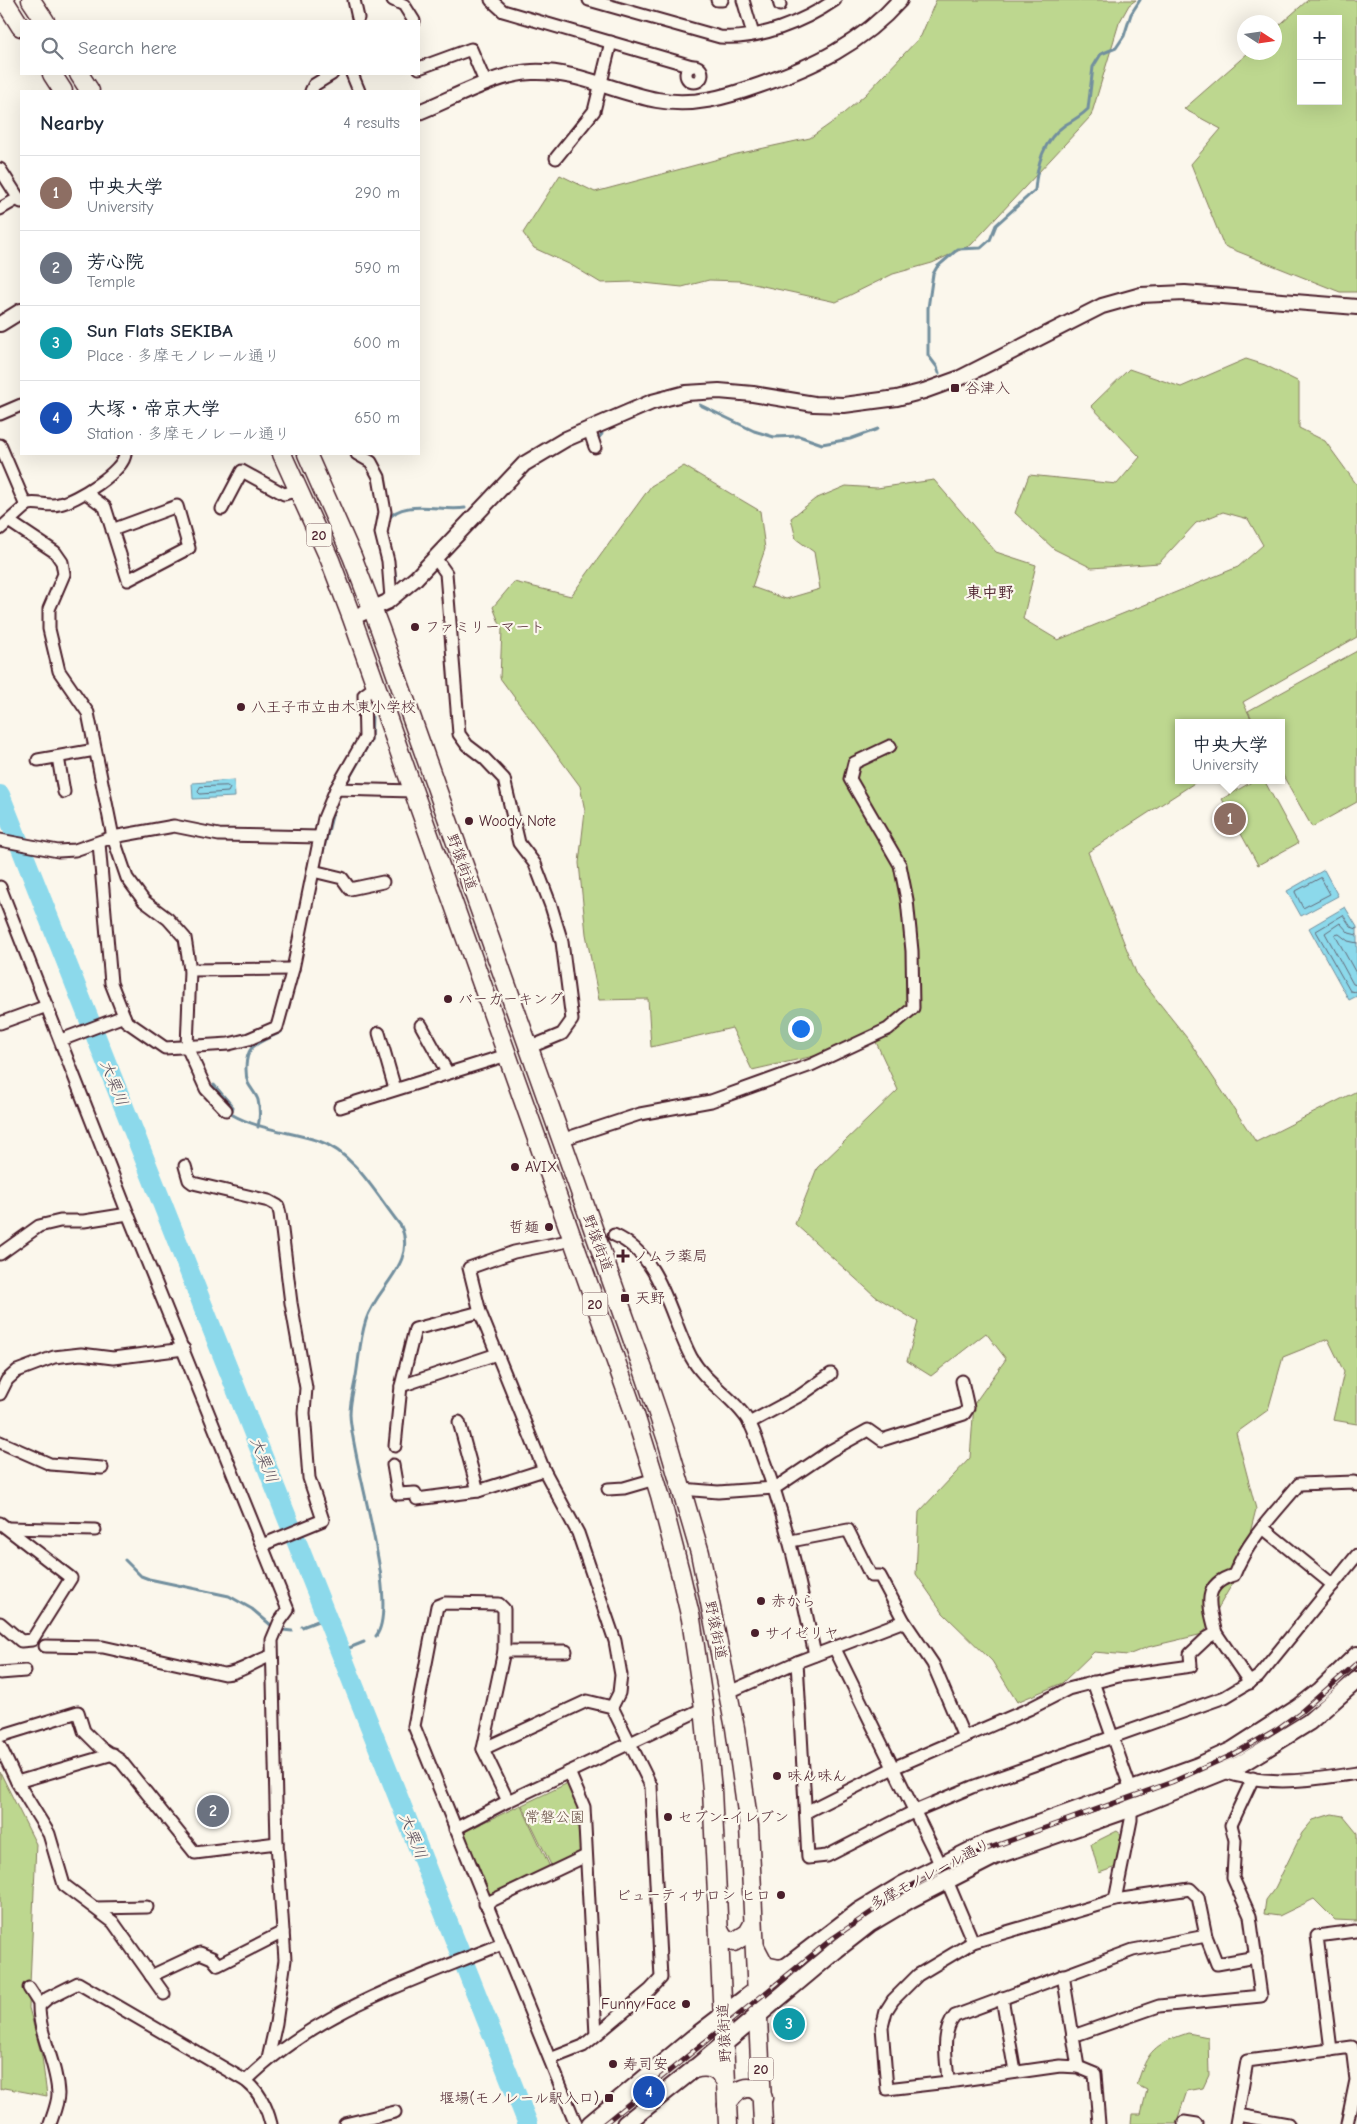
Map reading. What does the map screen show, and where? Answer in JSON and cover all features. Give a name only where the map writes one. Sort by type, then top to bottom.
[{"type":"main road","points":[[4,0],[20,24]]},
{"type":"main road","points":[[31,0],[44,20]]},
{"type":"main road","points":[[53,75],[62,90]]},
{"type":"main road","points":[[80,75],[89,90]]},
{"type":"main road","name":"野猿街道","points":[[282,455],[330,560],[352,618],[635,1415],[658,1487],[690,1619],[704,1708],[712,1790],[728,2124]]},
{"type":"main road","name":"野猿街道","points":[[306,455],[352,556],[373,609],[662,1425],[700,1553],[729,1692],[749,1826],[763,2124]]},
{"type":"main road","points":[[496,1025],[504,1029],[512,1024],[514,1009]]},
{"type":"main road","points":[[507,1055],[528,1048]]},
{"type":"main road","points":[[573,1240],[596,1236]]},
{"type":"main road","points":[[658,1487],[682,1489]]},
{"type":"main road","name":"多摩モノレール通り","points":[[625,2124],[694,2069],[758,2013],[869,1924],[988,1842],[1198,1766],[1251,1740],[1321,1690],[1357,1655]]},
{"type":"main road","name":"多摩モノレール通り","points":[[590,2124],[723,2015],[859,1911],[944,1872],[1132,1808],[1224,1772],[1260,1754],[1309,1722],[1357,1680]]},
{"type":"main road","points":[[719,1930],[724,1939],[734,1942],[748,1933],[753,1924]]},
{"type":"main road","points":[[754,1947],[766,1966],[779,1969],[788,1967]]},
{"type":"main road","points":[[694,2069],[708,2067],[716,2069],[726,2083]]},
{"type":"main road","points":[[727,2104],[737,2091],[745,2088],[753,2088],[763,2098]]},
{"type":"street","points":[[354,0],[358,18]]},
{"type":"street","points":[[393,0],[404,6],[413,20]]},
{"type":"street","points":[[491,0],[503,11],[692,66]]},
{"type":"street","points":[[589,0],[720,37],[734,38],[803,18],[834,0]]},
{"type":"street","points":[[717,0],[722,0]]},
{"type":"street","points":[[743,0],[753,34]]},
{"type":"street","points":[[420,112],[486,84],[516,74],[540,72],[569,74],[656,100],[705,102],[804,69],[834,55],[872,29],[900,0]]},
{"type":"street","points":[[556,158],[594,111],[611,42]]},
{"type":"street","points":[[420,68],[471,48],[486,84]]},
{"type":"street","points":[[312,90],[314,85],[330,75]]},
{"type":"street","points":[[352,75],[359,90]]},
{"type":"street","points":[[0,169],[20,200],[0,210]]},
{"type":"street","points":[[352,618],[373,609],[390,598],[436,559],[524,464],[545,450],[652,402],[701,391],[736,391],[814,404],[844,404],[904,397],[960,378],[1102,306],[1141,295],[1185,293],[1357,307]]},
{"type":"street","points":[[0,324],[20,312]]},
{"type":"street","points":[[0,414],[20,405]]},
{"type":"street","points":[[589,429],[595,447]]},
{"type":"street","points":[[0,445],[26,506]]},
{"type":"street","points":[[0,529],[26,506],[32,504],[58,505],[86,492],[118,467],[125,458],[125,455]]},
{"type":"street","points":[[359,455],[370,462],[379,477],[386,512],[381,533],[388,561],[390,598]]},
{"type":"street","points":[[222,508],[242,471],[284,494],[299,490]]},
{"type":"street","points":[[86,492],[105,507],[112,530],[128,580],[189,548],[177,506],[112,530]]},
{"type":"street","points":[[10,522],[55,552],[62,562],[64,574],[49,609],[51,644],[59,671],[88,713],[112,837],[127,878],[136,892],[185,938],[190,970],[188,1047],[206,1089],[226,1110]]},
{"type":"street","points":[[436,559],[446,573],[459,734],[467,745],[484,758],[504,779],[519,843],[535,864],[552,906],[562,942],[572,1020],[562,1034],[528,1048]]},
{"type":"street","points":[[99,842],[111,983],[122,1016],[126,1021],[165,1048],[229,1044],[274,1030],[279,1021],[293,969],[324,818],[336,789],[365,738],[364,695],[376,686]]},
{"type":"street","points":[[562,1140],[640,1114],[711,1101],[811,1065],[888,1029],[913,1008],[912,951],[907,900],[900,865],[850,779],[854,763],[890,746]]},
{"type":"street","points":[[38,760],[95,750]]},
{"type":"street","points":[[58,757],[64,792]]},
{"type":"street","points":[[336,789],[413,791]]},
{"type":"street","points":[[0,840],[54,850],[75,850],[112,837],[174,826],[220,835],[320,837]]},
{"type":"street","points":[[313,871],[342,878],[350,889],[382,882]]},
{"type":"street","points":[[0,887],[47,1006],[63,1040],[128,1214],[264,1545],[288,1610],[272,1640],[277,1843],[284,1974],[268,2059]]},
{"type":"street","points":[[190,970],[293,969]]},
{"type":"street","points":[[0,1023],[47,1006]]},
{"type":"street","points":[[63,1040],[122,1016]]},
{"type":"street","points":[[421,1025],[448,1072]]},
{"type":"street","points":[[378,1032],[395,1089]]},
{"type":"street","points":[[340,1107],[507,1055]]},
{"type":"street","points":[[185,1166],[189,1180],[193,1183],[260,1198],[278,1206],[304,1372],[309,1478],[323,1520],[264,1545]]},
{"type":"street","points":[[0,1254],[39,1226],[60,1221],[84,1221],[128,1214]]},
{"type":"street","points":[[614,1235],[623,1239],[646,1260],[658,1278],[692,1358],[700,1371],[739,1409],[749,1423],[775,1488],[791,1541],[815,1655]]},
{"type":"street","points":[[573,1240],[514,1252],[469,1268],[480,1312],[544,1470],[578,1533],[615,1641],[621,1675],[619,1694],[612,1707]]},
{"type":"street","points":[[395,1446],[401,1386],[415,1329],[480,1312]]},
{"type":"street","points":[[0,1394],[7,1380],[17,1371],[54,1357],[81,1354],[113,1358],[184,1349]]},
{"type":"street","points":[[401,1386],[497,1354]]},
{"type":"street","points":[[749,1423],[801,1395],[832,1374]]},
{"type":"street","points":[[682,1489],[718,1492],[775,1488],[830,1451],[868,1430],[882,1440],[964,1414],[968,1408],[962,1381]]},
{"type":"street","points":[[459,1422],[478,1491]]},
{"type":"street","points":[[0,1442],[50,1464],[102,1468]]},
{"type":"street","points":[[393,1465],[398,1494],[415,1493],[417,1498],[478,1491],[544,1470]]},
{"type":"street","points":[[1250,1683],[1216,1633],[1208,1600],[1211,1593],[1224,1578],[1234,1575],[1242,1554],[1299,1484],[1354,1482],[1357,1484]]},
{"type":"street","points":[[608,1489],[658,1487]]},
{"type":"street","points":[[3,1526],[95,1530]]},
{"type":"street","points":[[0,1623],[20,1642],[32,1640],[71,1578],[3,1526]]},
{"type":"street","points":[[1263,1528],[1333,1585]]},
{"type":"street","points":[[791,1541],[848,1530],[871,1576],[880,1576],[904,1621],[934,1664],[964,1737]]},
{"type":"street","points":[[797,1662],[808,1858],[826,1856],[915,1811],[972,1787],[1225,1697],[1250,1683],[1357,1555]]},
{"type":"street","points":[[508,1801],[483,1749],[504,1651],[504,1608],[499,1604],[445,1603],[437,1606],[414,1726],[576,2124]]},
{"type":"street","points":[[729,1692],[797,1662],[904,1621]]},
{"type":"street","points":[[806,1812],[893,1768],[1029,1709],[1068,1689],[1119,1676],[1191,1666],[1190,1654],[1207,1638],[1216,1633]]},
{"type":"street","points":[[45,1646],[103,1647],[224,1674],[230,1674],[258,1660],[272,1656]]},
{"type":"street","points":[[835,1649],[944,1872],[973,1942]]},
{"type":"street","points":[[504,1651],[566,1651]]},
{"type":"street","points":[[0,1673],[25,1671]]},
{"type":"street","points":[[1093,1682],[1131,1790],[1132,1808],[1115,1900]]},
{"type":"street","points":[[483,1749],[587,1700],[612,1707],[651,1786],[661,1978],[650,1990],[583,2046],[550,2059]]},
{"type":"street","points":[[456,1829],[508,1801],[704,1708]]},
{"type":"street","points":[[0,1736],[78,1712],[84,1731],[100,1747],[113,1754],[195,1853],[277,1843]]},
{"type":"street","points":[[0,1746],[17,1782],[49,1834],[64,1885],[113,1922],[164,1994]]},
{"type":"street","points":[[17,1782],[113,1754]]},
{"type":"street","points":[[569,1772],[584,1807],[596,2035]]},
{"type":"street","points":[[1224,1772],[1253,1778],[1298,1782],[1357,1773]]},
{"type":"street","points":[[1073,2036],[1159,2006],[1262,1996],[1250,1916],[1233,1878],[1235,1840],[1232,1825],[1253,1778]]},
{"type":"street","points":[[485,1904],[586,1856]]},
{"type":"street","points":[[1099,2124],[1094,2074],[1078,2067],[1060,2066],[948,2082],[887,2088],[882,2027],[886,2011],[893,2000],[918,1975],[973,1942],[1115,1900],[1190,1889],[1198,1897],[1206,1936],[1217,1964],[1256,1957]]},
{"type":"street","points":[[96,1908],[147,1907]]},
{"type":"street","points":[[1331,2050],[1317,1936],[1355,1930]]},
{"type":"street","points":[[152,1976],[200,1953],[212,1958],[218,1965],[282,1932]]},
{"type":"street","points":[[948,2082],[946,2044],[949,2023],[955,2016],[1133,1950],[1206,1936]]},
{"type":"street","points":[[246,2081],[268,2059],[359,2002],[502,1944]]},
{"type":"street","points":[[1063,1975],[1078,2067]]},
{"type":"street","points":[[40,2005],[48,1998],[78,1983],[252,2085],[263,2102],[271,2124]]},
{"type":"street","points":[[29,1988],[40,2005],[39,2020],[56,2077],[58,2096],[50,2124]]},
{"type":"street","points":[[1002,1998],[1015,2072]]},
{"type":"street","points":[[1288,2124],[1237,2119],[1247,2061],[1352,2047],[1356,2080],[1347,2124]]},
{"type":"street","points":[[345,2124],[395,2112]]},
{"type":"street","points":[[1184,2124],[1184,2122],[1197,2124]]},
{"type":"green space","points":[[936,0],[1136,0],[1129,5],[1119,23],[1091,116],[971,245],[932,263],[893,274],[836,302],[740,281],[709,280],[682,287],[634,282],[601,283],[571,265],[534,248],[523,233],[560,175],[595,192],[737,154],[810,138],[837,119],[865,95],[921,36]]},
{"type":"green space","points":[[1308,0],[1357,0],[1357,292],[1340,292],[1224,246],[1191,164],[1221,129],[1184,109],[1240,60],[1282,60],[1282,23]]},
{"type":"green space","points":[[1246,359],[1265,365],[1299,382],[1299,428],[1325,441],[1357,485],[1357,637],[1243,702],[1251,719],[1175,719],[1175,784],[1193,784],[1088,852],[1137,975],[1187,1038],[1256,1142],[1357,1091],[1357,1424],[1333,1420],[1344,1372],[1328,1339],[1283,1357],[1268,1410],[1236,1433],[1256,1509],[1241,1569],[1203,1634],[1148,1647],[1128,1655],[1094,1652],[1062,1683],[1017,1702],[992,1661],[943,1613],[916,1574],[919,1512],[970,1458],[974,1404],[1006,1359],[986,1333],[931,1376],[907,1361],[918,1322],[875,1296],[795,1224],[817,1168],[898,1090],[876,1042],[752,1070],[732,1028],[651,1047],[648,999],[599,1000],[586,934],[579,863],[585,811],[580,786],[500,678],[502,630],[493,607],[514,582],[571,596],[651,486],[684,466],[760,511],[765,549],[752,587],[786,599],[820,589],[814,552],[796,539],[791,518],[815,499],[846,486],[877,488],[934,480],[996,552],[1036,565],[1023,619],[1058,640],[1238,567],[1263,545],[1248,519],[1223,512],[1196,523],[1159,563],[1092,568],[1054,549],[1015,513],[1029,475],[1117,484],[1140,457],[1091,406],[1129,369],[1181,387]]},
{"type":"green space","points":[[1357,651],[1357,802],[1312,827],[1285,779],[1285,719],[1252,719],[1248,711]]},
{"type":"green space","points":[[1248,784],[1266,784],[1298,843],[1258,865],[1222,799]]},
{"type":"green space","points":[[0,1772],[36,1844],[29,2008],[42,2057],[47,2096],[4,2088],[0,2090]]},
{"type":"green space","name":"常磐公園","points":[[566,1784],[569,1786],[580,1807],[581,1850],[578,1855],[552,1867],[522,1805]]},
{"type":"green space","points":[[521,1805],[550,1867],[492,1896],[488,1894],[464,1836],[466,1831]]},
{"type":"green space","points":[[1332,1814],[1343,1816],[1357,1833],[1357,1921],[1335,1920],[1314,1899],[1279,1916],[1264,1914],[1266,1900],[1275,1888],[1302,1833],[1313,1820]]},
{"type":"green space","points":[[1117,1831],[1122,1835],[1116,1867],[1099,1873],[1091,1844]]},
{"type":"green space","points":[[1188,2033],[1208,2037],[1209,2075],[1203,2088],[1187,2091],[1176,2124],[1131,2124],[1132,2114],[1141,2114],[1147,2090],[1137,2085],[1149,2056],[1160,2045]]},
{"type":"water","points":[[234,780],[235,797],[193,799],[192,783]]},
{"type":"water","points":[[1324,870],[1338,896],[1301,916],[1287,891]]},
{"type":"water","points":[[1345,907],[1357,927],[1357,996],[1349,1000],[1309,928]]},
{"type":"waterway","points":[[939,373],[928,355],[928,308],[933,274],[937,267],[958,249],[981,248],[990,240],[996,225],[1035,190],[1037,171],[1046,146],[1057,131],[1088,109],[1093,67],[1101,54],[1116,48],[1124,36],[1131,14],[1140,0]]},
{"type":"waterway","points":[[700,405],[754,431],[774,437],[799,436],[822,444],[850,439],[878,429]]},
{"type":"waterway","points":[[596,441],[602,434]]},
{"type":"waterway","points":[[388,520],[394,513],[402,509],[423,507],[465,508]]},
{"type":"waterway","points":[[394,565],[396,579]]},
{"type":"waterway","points":[[346,784],[371,740],[372,717]]},
{"type":"waterway","name":"大栗川","points":[[0,795],[528,2124]]},
{"type":"waterway","points":[[322,856],[338,799]]},
{"type":"waterway","points":[[258,1127],[259,1103],[247,1079],[246,1066],[248,1056],[251,1049],[257,1044],[281,1032],[299,968]]},
{"type":"waterway","points":[[214,1085],[233,1107],[231,1114],[252,1124],[319,1141],[344,1155],[365,1178],[401,1226],[405,1240],[404,1252],[394,1274],[378,1296],[366,1320],[350,1409],[352,1436],[373,1530],[383,1594],[382,1619],[376,1636]]},
{"type":"waterway","points":[[125,1560],[141,1576],[149,1579],[229,1596],[252,1609],[272,1626]]},
{"type":"waterway","points":[[302,1627],[326,1618]]},
{"type":"waterway","points":[[283,1630],[292,1631]]},
{"type":"waterway","points":[[339,1652],[364,1642]]},
{"type":"railway","points":[[604,2124],[833,1938],[904,1890],[944,1868],[984,1850],[1172,1782],[1232,1755],[1277,1729],[1302,1711],[1357,1663]]},
{"type":"place","name":"谷津入","points":[[955,388]]},
{"type":"place","name":"ファミリーマート","points":[[415,627]]},
{"type":"place","name":"八王子市立由木東小学校","points":[[241,707]]},
{"type":"place","name":"中央大学","points":[[1230,819]]},
{"type":"place","name":"Woody Note","points":[[469,821]]},
{"type":"place","name":"バーガーキング","points":[[448,999]]},
{"type":"place","name":"AVIX","points":[[515,1167]]},
{"type":"place","name":"哲麺","points":[[549,1227]]},
{"type":"place","name":"ノムラ薬局","points":[[623,1256]]},
{"type":"place","name":"天野","points":[[625,1298]]},
{"type":"place","name":"赤から","points":[[761,1601]]},
{"type":"place","name":"サイゼリヤ","points":[[755,1633]]},
{"type":"place","name":"味ん味ん","points":[[777,1776]]},
{"type":"place","name":"芳心院","points":[[213,1811]]},
{"type":"place","name":"セブン-イレブン","points":[[668,1817]]},
{"type":"place","name":"ビューティサロン ヒロ","points":[[781,1895]]},
{"type":"place","name":"Funny Face","points":[[686,2004]]},
{"type":"place","name":"Sun Flats SEKIBA","points":[[789,2024]]},
{"type":"place","name":"寿司安","points":[[613,2064]]},
{"type":"place","name":"大塚・帝京大学","points":[[649,2092]]},
{"type":"place","name":"堰場(モノレール駅入口)","points":[[609,2098]]},
{"type":"district","name":"東中野","points":[[990,593]]}]
